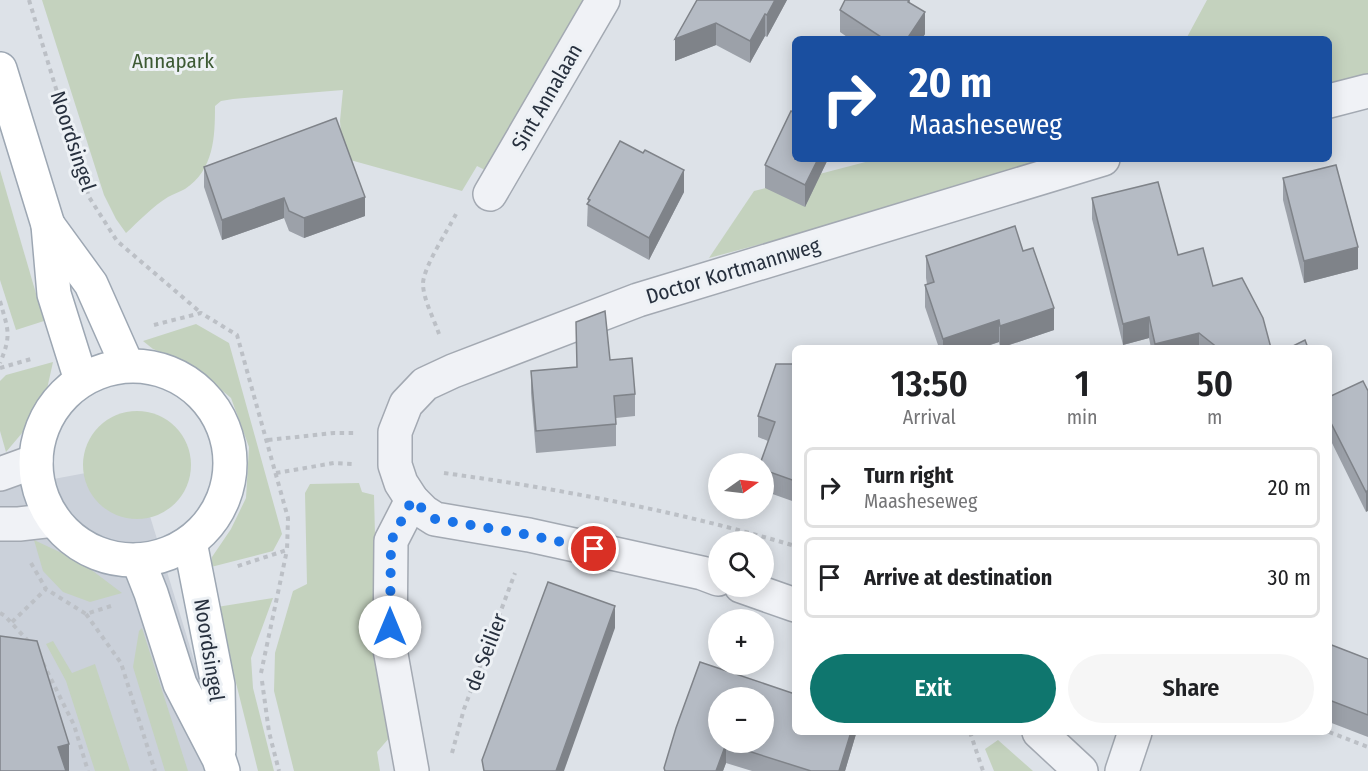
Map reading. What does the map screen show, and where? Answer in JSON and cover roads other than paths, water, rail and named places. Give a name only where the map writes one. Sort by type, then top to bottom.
[{"type":"main road","points":[[0,69],[48,225],[54,294],[81,380]]},
{"type":"main road","points":[[48,225],[91,284],[127,365]]},
{"type":"main road","points":[[127,365],[159,369],[187,381],[209,403],[224,430],[230,461],[225,492],[212,520],[190,542],[166,554],[138,560],[114,558],[91,551],[70,538],[54,520],[40,492],[36,462],[38,438],[48,415],[62,396],[81,380],[103,369],[127,365]]},
{"type":"main road","name":"Noordsingel","points":[[190,542],[218,685],[221,765]]},
{"type":"main road","name":"Noordsingel","points":[[138,560],[180,684],[221,765]]},
{"type":"street","name":"Sint Annalaan","points":[[490,194],[603,0]]},
{"type":"street","points":[[1332,100],[1368,91]]},
{"type":"street","name":"Doctor Kortmannweg","points":[[412,500],[401,483],[395,465],[395,432],[406,404],[425,384],[453,371],[638,300],[1093,162]]},
{"type":"street","points":[[0,474],[36,462]]},
{"type":"street","points":[[412,771],[390,649],[391,541],[412,500],[435,519],[529,535],[708,575]]},
{"type":"street","points":[[0,524],[54,520]]},
{"type":"street","points":[[772,597],[792,604]]},
{"type":"street","points":[[1042,735],[1081,771]]},
{"type":"street","points":[[1122,771],[1134,735]]},
{"type":"park label","name":"Annapark","points":[[173,61]]}]
